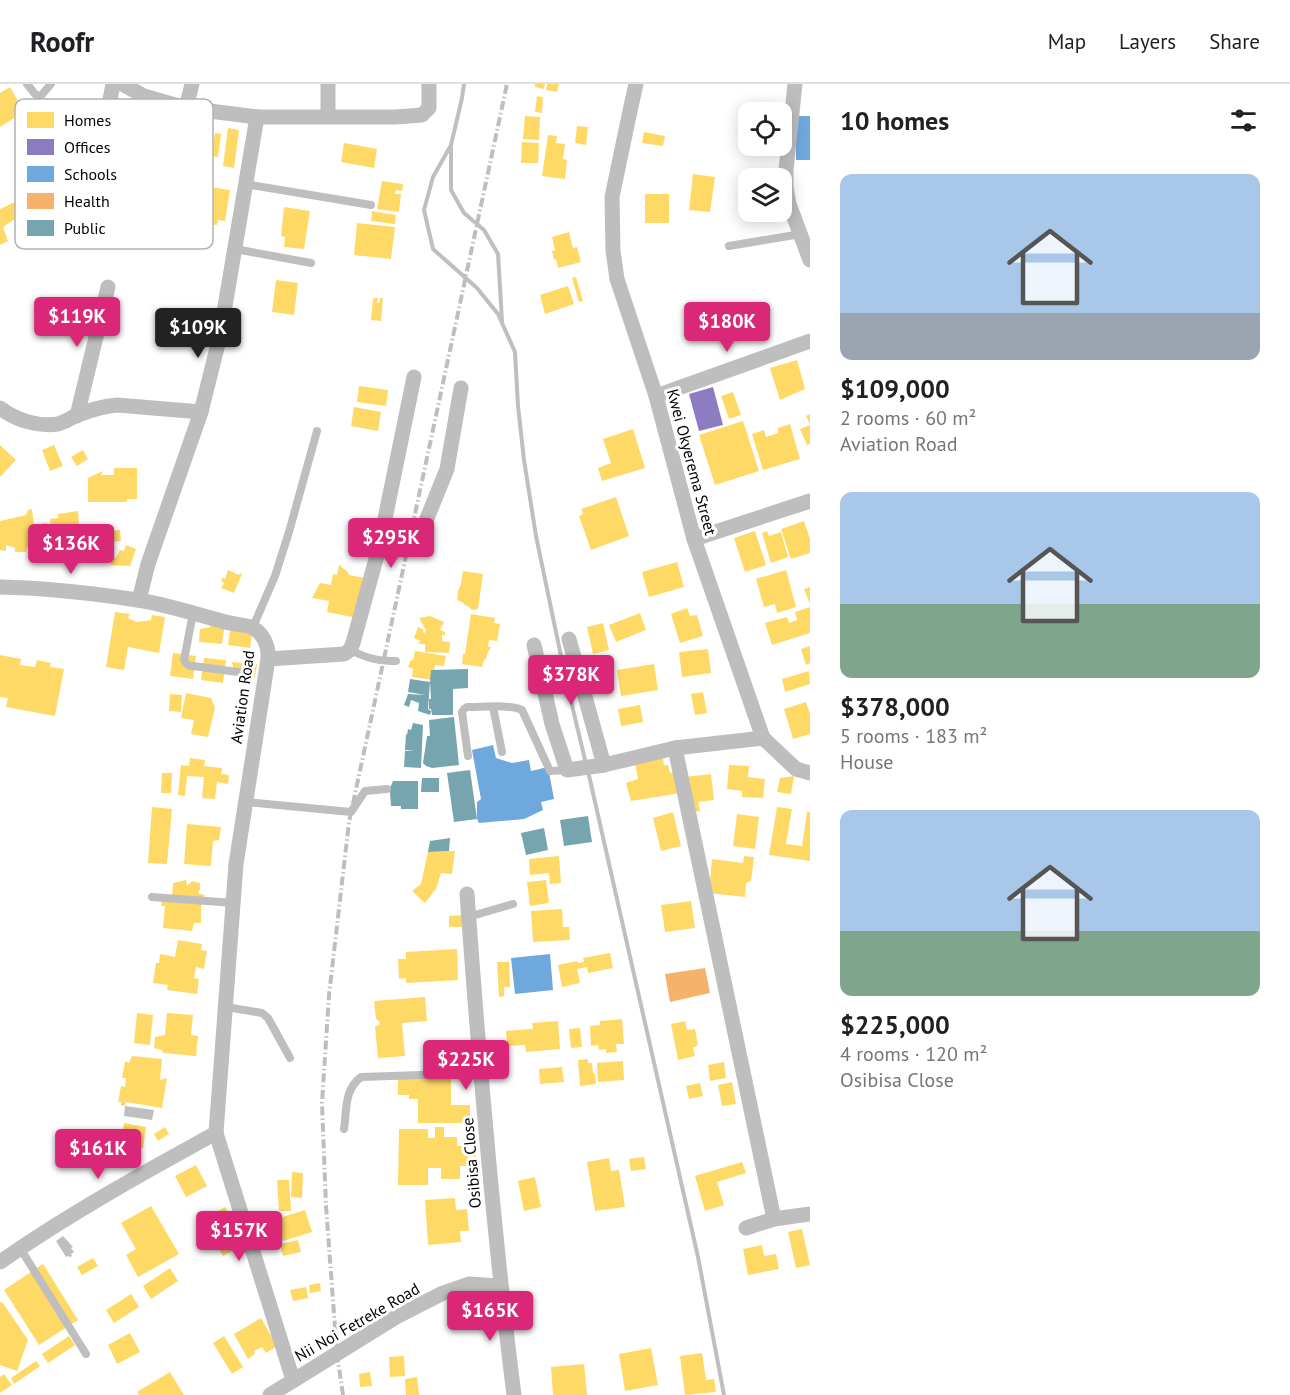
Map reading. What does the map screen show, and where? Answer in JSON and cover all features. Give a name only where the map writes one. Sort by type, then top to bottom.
[{"type":"street","points":[[110,99],[113,84]]},
{"type":"street","points":[[122,84],[154,99]]},
{"type":"street","points":[[188,99],[192,84]]},
{"type":"street","points":[[328,84],[328,116]]},
{"type":"street","points":[[213,111],[257,117],[422,115],[429,108],[429,84]]},
{"type":"street","name":"Kwei Okyerema Street","points":[[636,84],[612,197],[613,251],[617,279],[656,396],[694,539],[763,738]]},
{"type":"street","points":[[795,84],[786,187],[789,204],[810,260]]},
{"type":"street","points":[[139,600],[152,554],[201,412],[220,336],[257,117]]},
{"type":"street","points":[[77,416],[108,287]]},
{"type":"street","points":[[656,396],[810,341]]},
{"type":"street","points":[[268,659],[344,654],[350,650],[372,578],[414,377]]},
{"type":"street","points":[[383,530],[410,534],[419,532],[424,526],[447,469],[461,388]]},
{"type":"street","points":[[0,408],[10,415],[43,424],[59,423],[103,406],[117,405],[201,412]]},
{"type":"street","points":[[694,539],[810,501]]},
{"type":"street","name":"Aviation Road","points":[[0,587],[37,588],[139,600],[231,624],[253,627],[269,647],[236,864],[216,1133],[293,1380]]},
{"type":"street","points":[[569,639],[597,766]]},
{"type":"street","points":[[534,645],[552,724],[571,770],[675,748],[763,738],[796,769],[810,773]]},
{"type":"street","points":[[675,748],[774,1219]]},
{"type":"street","name":"Osibisa Close","points":[[467,894],[500,1286],[514,1395]]},
{"type":"street","points":[[0,1262],[122,1185],[216,1133]]},
{"type":"street","points":[[746,1228],[774,1219],[810,1214]]},
{"type":"street","name":"Nii Noi Fetreke Road","points":[[275,1394],[293,1380],[396,1317],[443,1293],[469,1284],[500,1286]]},
{"type":"lane","points":[[27,84],[35,94],[40,96],[51,84]]},
{"type":"lane","points":[[245,184],[371,205]]},
{"type":"lane","points":[[729,246],[801,234]]},
{"type":"lane","points":[[235,249],[311,263]]},
{"type":"lane","points":[[253,627],[275,576],[317,431]]},
{"type":"lane","points":[[192,613],[184,660],[187,665],[245,673]]},
{"type":"lane","points":[[350,650],[382,662],[396,661]]},
{"type":"lane","points":[[468,756],[462,712],[464,709],[467,707],[518,708],[522,710],[550,771],[571,770]]},
{"type":"lane","points":[[493,707],[502,752]]},
{"type":"lane","points":[[245,802],[351,812],[365,791],[387,789]]},
{"type":"lane","points":[[152,897],[234,903]]},
{"type":"lane","points":[[468,917],[513,904]]},
{"type":"lane","points":[[226,1007],[262,1013],[268,1018],[290,1058]]},
{"type":"lane","points":[[344,1129],[349,1090],[361,1077],[481,1073]]},
{"type":"lane","points":[[20,1248],[86,1354]]},
{"type":"shaded area","points":[[125,1106],[154,1110],[152,1120],[124,1116]]},
{"type":"shaded area","points":[[63,1236],[73,1247],[71,1248],[74,1252],[70,1257],[66,1257],[56,1241]]},
{"type":"building: Homes","points":[[535,84],[545,84],[544,89],[535,87]]},
{"type":"building: Homes","points":[[547,84],[559,84],[557,92],[546,90]]},
{"type":"building: Homes","points":[[10,87],[17,99],[15,118],[0,127],[0,93]]},
{"type":"building: Homes","points":[[537,96],[543,97],[542,113],[535,112]]},
{"type":"building: Homes","points":[[525,116],[540,117],[539,140],[523,139]]},
{"type":"building: Homes","points":[[577,126],[588,127],[586,145],[575,143]]},
{"type":"building: Homes","points":[[228,128],[239,130],[234,168],[223,166]]},
{"type":"building: Homes","points":[[644,132],[665,136],[663,146],[642,143]]},
{"type":"building: Homes","points":[[215,133],[221,134],[218,157],[213,156]]},
{"type":"building: Homes","points":[[548,135],[557,136],[556,143],[565,144],[563,159],[567,160],[565,179],[542,176]]},
{"type":"building: Homes","points":[[522,142],[539,143],[538,163],[521,163]]},
{"type":"building: Homes","points":[[344,143],[377,149],[374,168],[341,162]]},
{"type":"building: Homes","points":[[693,174],[715,177],[710,212],[689,210]]},
{"type":"building: Homes","points":[[382,181],[403,184],[402,191],[396,190],[395,194],[401,194],[399,212],[377,209]]},
{"type":"building: Homes","points":[[213,188],[230,190],[225,221],[218,220],[217,225],[213,224]]},
{"type":"building: Homes","points":[[645,194],[669,194],[669,223],[645,223]]},
{"type":"building: Homes","points":[[15,202],[15,219],[3,227],[8,241],[0,245],[0,209]]},
{"type":"building: Homes","points":[[284,207],[310,211],[304,249],[284,247],[285,237],[281,236]]},
{"type":"building: Homes","points":[[372,211],[396,215],[395,224],[371,221]]},
{"type":"building: Homes","points":[[357,223],[395,227],[391,259],[354,255]]},
{"type":"building: Homes","points":[[569,232],[573,248],[577,247],[581,262],[558,268],[552,251],[555,250],[552,237]]},
{"type":"building: Homes","points":[[576,277],[583,301],[579,302],[572,278]]},
{"type":"building: Homes","points":[[276,280],[298,283],[294,315],[272,312]]},
{"type":"building: Homes","points":[[568,286],[574,304],[545,314],[540,295]]},
{"type":"building: Homes","points":[[373,298],[378,298],[377,303],[379,303],[380,298],[383,298],[381,321],[371,320]]},
{"type":"building: Homes","points":[[797,360],[805,389],[780,400],[770,368]]},
{"type":"building: Homes","points":[[359,386],[388,390],[386,406],[357,402]]},
{"type":"building: Homes","points":[[733,392],[741,415],[729,419],[721,396]]},
{"type":"building: Homes","points":[[354,407],[381,412],[378,431],[351,426]]},
{"type":"building: Homes","points":[[743,421],[759,471],[715,485],[699,435]]},
{"type":"building: Homes","points":[[790,424],[800,459],[763,470],[752,434],[764,430],[766,437],[778,433],[778,428]]},
{"type":"building: Homes","points":[[810,425],[810,444],[807,445],[800,429]]},
{"type":"building: Homes","points":[[633,429],[645,468],[602,481],[598,468],[611,463],[603,439]]},
{"type":"building: Homes","points":[[0,445],[16,460],[0,477]]},
{"type":"building: Homes","points":[[54,445],[63,466],[50,471],[42,450]]},
{"type":"building: Homes","points":[[83,450],[88,459],[77,466],[71,457]]},
{"type":"building: Homes","points":[[114,468],[137,468],[137,499],[127,499],[127,502],[88,502],[88,478],[103,471],[101,475],[114,475]]},
{"type":"building: Homes","points":[[616,497],[629,536],[591,550],[579,516],[583,514],[581,509]]},
{"type":"building: Homes","points":[[32,509],[34,525],[47,523],[52,553],[38,556],[37,549],[27,548],[26,552],[15,552],[15,548],[6,545],[6,551],[0,550],[0,521],[26,515],[28,510]]},
{"type":"building: Homes","points":[[78,511],[79,525],[99,524],[102,532],[120,530],[121,541],[102,543],[103,551],[80,553],[74,557],[69,555],[55,557],[50,519],[58,518],[58,514]]},
{"type":"building: Homes","points":[[804,521],[810,539],[810,553],[791,559],[781,529]]},
{"type":"building: Homes","points":[[755,531],[766,565],[745,572],[734,538]]},
{"type":"building: Homes","points":[[767,531],[769,536],[781,532],[788,557],[771,563],[762,533]]},
{"type":"building: Homes","points":[[126,545],[136,549],[130,566],[110,565],[113,557],[116,558],[120,550],[124,551]]},
{"type":"building: Homes","points":[[677,562],[684,587],[649,597],[642,572]]},
{"type":"building: Homes","points":[[339,565],[349,575],[365,578],[357,618],[327,612],[329,601],[312,598],[320,583],[331,585],[333,574],[337,575]]},
{"type":"building: Homes","points":[[228,570],[242,574],[234,593],[221,588],[224,583],[221,581],[222,578],[225,579]]},
{"type":"building: Homes","points":[[786,570],[796,607],[777,613],[775,604],[764,607],[756,579]]},
{"type":"building: Homes","points":[[463,571],[483,574],[478,609],[472,610],[457,600]]},
{"type":"building: Homes","points":[[810,587],[810,604],[804,589]]},
{"type":"building: Homes","points":[[810,607],[810,633],[772,645],[765,623],[787,617],[789,623],[797,620],[795,612]]},
{"type":"building: Homes","points":[[687,608],[690,616],[697,615],[703,636],[680,643],[671,614]]},
{"type":"building: Homes","points":[[115,612],[130,614],[128,618],[137,622],[151,620],[152,615],[165,617],[159,653],[128,647],[124,670],[106,667]]},
{"type":"building: Homes","points":[[640,613],[646,630],[616,642],[609,625]]},
{"type":"building: Homes","points":[[471,614],[495,618],[494,623],[500,624],[497,641],[489,640],[488,647],[491,647],[482,667],[462,664]]},
{"type":"building: Homes","points":[[430,616],[444,622],[440,630],[445,632],[445,635],[442,635],[442,641],[450,642],[449,653],[425,652],[425,644],[418,644],[420,641],[414,638],[418,627],[425,633],[426,630],[419,618]]},
{"type":"building: Homes","points":[[225,622],[222,644],[199,642],[200,629],[210,627],[211,624]]},
{"type":"building: Homes","points":[[603,623],[609,650],[593,654],[587,627]]},
{"type":"building: Homes","points":[[231,624],[253,627],[250,648],[228,645]]},
{"type":"building: Homes","points":[[810,646],[810,663],[806,665],[801,649]]},
{"type":"building: Homes","points":[[708,649],[711,673],[682,677],[679,652]]},
{"type":"building: Homes","points":[[415,651],[446,656],[444,666],[435,665],[433,680],[412,677],[413,669],[408,667]]},
{"type":"building: Homes","points":[[173,653],[196,656],[193,679],[170,676]]},
{"type":"building: Homes","points":[[0,655],[21,659],[20,665],[35,667],[37,660],[51,663],[50,667],[64,669],[55,716],[6,707],[8,698],[0,697]]},
{"type":"building: Homes","points":[[204,658],[226,660],[223,683],[201,680]]},
{"type":"building: Homes","points":[[232,662],[257,664],[255,677],[251,674],[234,672]]},
{"type":"building: Homes","points":[[654,664],[658,690],[621,696],[617,670]]},
{"type":"building: Homes","points":[[809,671],[810,684],[785,692],[782,679]]},
{"type":"building: Homes","points":[[703,692],[707,713],[695,715],[691,694]]},
{"type":"building: Homes","points":[[186,693],[211,698],[215,708],[208,737],[191,734],[194,720],[181,718]]},
{"type":"building: Homes","points":[[170,694],[182,695],[181,712],[169,711]]},
{"type":"building: Homes","points":[[806,702],[810,714],[810,734],[793,739],[784,709]]},
{"type":"building: Homes","points":[[640,705],[643,722],[621,726],[618,709]]},
{"type":"building: Homes","points":[[662,753],[664,765],[668,765],[670,773],[675,772],[681,793],[631,801],[626,783],[638,779],[634,758]]},
{"type":"building: Homes","points":[[190,758],[205,760],[204,766],[222,768],[221,774],[229,775],[228,784],[217,782],[215,799],[202,798],[204,777],[187,776],[185,796],[178,795],[181,765],[189,766]]},
{"type":"building: Homes","points":[[729,765],[749,766],[748,777],[765,779],[763,798],[742,797],[742,791],[727,789]]},
{"type":"building: Homes","points":[[162,773],[172,773],[171,793],[161,793]]},
{"type":"building: Homes","points":[[711,774],[714,800],[698,802],[700,811],[690,813],[685,777]]},
{"type":"building: Homes","points":[[794,776],[791,794],[777,792],[780,778]]},
{"type":"building: Homes","points":[[152,807],[172,809],[167,864],[148,863]]},
{"type":"building: Homes","points":[[777,807],[792,809],[786,844],[802,846],[807,812],[810,812],[810,861],[769,855]]},
{"type":"building: Homes","points":[[673,812],[681,846],[661,851],[653,818]]},
{"type":"building: Homes","points":[[737,814],[759,817],[755,849],[733,846]]},
{"type":"building: Homes","points":[[187,824],[221,827],[219,840],[213,841],[211,866],[184,864]]},
{"type":"building: Homes","points":[[455,851],[452,874],[441,873],[436,889],[425,903],[412,891],[421,884],[428,852]]},
{"type":"building: Homes","points":[[559,856],[561,883],[550,884],[549,873],[530,875],[529,859]]},
{"type":"building: Homes","points":[[744,856],[754,857],[751,881],[746,883],[745,897],[709,893],[712,859],[743,863]]},
{"type":"building: Homes","points":[[186,880],[187,886],[192,881],[200,883],[198,893],[205,895],[201,906],[201,923],[194,923],[192,931],[163,928],[165,906],[161,906],[162,898],[172,899],[173,883]]},
{"type":"building: Homes","points":[[546,880],[549,903],[530,906],[527,882]]},
{"type":"building: Homes","points":[[691,901],[695,928],[665,932],[661,905]]},
{"type":"building: Homes","points":[[562,909],[563,927],[569,927],[570,940],[533,942],[531,911]]},
{"type":"building: Homes","points":[[464,915],[464,927],[449,927],[449,916]]},
{"type":"building: Homes","points":[[178,940],[202,944],[201,950],[207,951],[204,969],[196,967],[194,978],[199,979],[197,994],[167,990],[168,985],[153,983],[160,954],[175,957]]},
{"type":"building: Homes","points":[[457,949],[458,980],[406,983],[406,978],[399,979],[398,959],[406,959],[406,952]]},
{"type":"building: Homes","points":[[610,953],[613,968],[588,973],[587,967],[577,969],[580,983],[562,987],[558,965],[584,962],[583,958]]},
{"type":"building: Homes","points":[[497,962],[509,962],[510,987],[504,987],[504,996],[499,997]]},
{"type":"building: Homes","points":[[425,997],[427,1021],[402,1023],[405,1056],[378,1058],[375,1026],[380,1025],[376,1019],[374,1001]]},
{"type":"building: Homes","points":[[137,1013],[153,1015],[150,1045],[134,1043]]},
{"type":"building: Homes","points":[[167,1013],[193,1015],[191,1035],[198,1036],[196,1056],[163,1053],[162,1050],[154,1048],[155,1037],[165,1035]]},
{"type":"building: Homes","points":[[622,1019],[624,1044],[616,1044],[617,1052],[606,1053],[606,1049],[599,1050],[598,1045],[591,1046],[590,1026],[600,1025],[600,1021]]},
{"type":"building: Homes","points":[[558,1021],[560,1049],[526,1052],[525,1045],[507,1046],[506,1031],[533,1029],[532,1023]]},
{"type":"building: Homes","points":[[685,1021],[687,1030],[695,1029],[698,1045],[693,1048],[695,1056],[678,1060],[671,1024]]},
{"type":"building: Homes","points":[[580,1028],[582,1047],[571,1048],[569,1029]]},
{"type":"building: Homes","points":[[132,1056],[162,1059],[160,1080],[167,1078],[162,1108],[126,1102],[125,1106],[118,1102],[121,1086],[125,1087],[126,1078],[122,1078],[125,1061],[129,1063]]},
{"type":"building: Homes","points":[[588,1059],[588,1063],[592,1063],[596,1084],[580,1086],[578,1060]]},
{"type":"building: Homes","points":[[623,1061],[624,1080],[598,1082],[597,1063]]},
{"type":"building: Homes","points":[[724,1062],[726,1078],[710,1081],[708,1065]]},
{"type":"building: Homes","points":[[562,1067],[564,1082],[540,1084],[539,1069]]},
{"type":"building: Homes","points":[[398,1076],[451,1076],[451,1105],[470,1105],[470,1123],[418,1123],[418,1099],[409,1099],[409,1095],[398,1095]]},
{"type":"building: Homes","points":[[732,1082],[736,1104],[722,1106],[718,1085]]},
{"type":"building: Homes","points":[[700,1083],[703,1096],[689,1099],[686,1086]]},
{"type":"building: Homes","points":[[124,1123],[146,1127],[143,1148],[121,1145]]},
{"type":"building: Homes","points":[[165,1127],[169,1134],[158,1141],[154,1134]]},
{"type":"building: Homes","points":[[435,1127],[444,1127],[444,1137],[457,1137],[457,1146],[462,1146],[462,1152],[476,1152],[476,1166],[460,1166],[460,1179],[441,1179],[441,1168],[428,1168],[428,1185],[398,1185],[399,1129],[428,1129],[428,1138],[435,1138]]},
{"type":"building: Homes","points":[[112,1150],[120,1151],[118,1162],[110,1161]]},
{"type":"building: Homes","points":[[644,1157],[646,1169],[631,1171],[629,1159]]},
{"type":"building: Homes","points":[[609,1158],[611,1171],[619,1170],[625,1207],[595,1211],[587,1162]]},
{"type":"building: Homes","points":[[742,1162],[746,1173],[717,1182],[724,1205],[705,1211],[695,1176]]},
{"type":"building: Homes","points":[[196,1165],[207,1186],[186,1197],[175,1176]]},
{"type":"building: Homes","points":[[292,1172],[303,1173],[302,1198],[291,1197]]},
{"type":"building: Homes","points":[[535,1177],[541,1207],[524,1211],[518,1181]]},
{"type":"building: Homes","points":[[277,1180],[289,1180],[291,1211],[279,1211]]},
{"type":"building: Homes","points":[[455,1198],[456,1210],[467,1209],[469,1231],[460,1231],[461,1242],[428,1245],[425,1200]]},
{"type":"building: Homes","points":[[151,1206],[179,1254],[138,1277],[126,1255],[136,1249],[121,1223]]},
{"type":"building: Homes","points":[[225,1207],[232,1218],[224,1223],[228,1230],[236,1226],[246,1243],[223,1256],[201,1221]]},
{"type":"building: Homes","points":[[305,1210],[312,1232],[283,1241],[276,1219]]},
{"type":"building: Homes","points":[[802,1229],[810,1265],[796,1268],[788,1232]]},
{"type":"building: Homes","points":[[298,1240],[301,1252],[283,1256],[280,1244]]},
{"type":"building: Homes","points":[[762,1245],[764,1256],[776,1254],[779,1269],[748,1275],[743,1249]]},
{"type":"building: Homes","points":[[93,1258],[98,1266],[82,1275],[77,1267]]},
{"type":"building: Homes","points":[[43,1264],[78,1320],[39,1345],[4,1290]]},
{"type":"building: Homes","points":[[170,1268],[178,1281],[151,1299],[143,1286]]},
{"type":"building: Homes","points":[[320,1283],[321,1291],[310,1293],[309,1285]]},
{"type":"building: Homes","points":[[306,1287],[308,1298],[293,1301],[290,1290]]},
{"type":"building: Homes","points":[[131,1294],[139,1307],[114,1323],[106,1310]]},
{"type":"building: Homes","points":[[0,1302],[3,1303],[28,1340],[17,1371],[0,1365]]},
{"type":"building: Homes","points":[[261,1318],[277,1346],[266,1353],[262,1347],[254,1351],[255,1354],[248,1359],[234,1334]]},
{"type":"building: Homes","points":[[130,1333],[140,1352],[117,1364],[108,1345]]},
{"type":"building: Homes","points":[[69,1336],[75,1345],[48,1363],[42,1354]]},
{"type":"building: Homes","points":[[224,1336],[243,1367],[232,1374],[213,1343]]},
{"type":"building: Homes","points":[[651,1348],[658,1385],[625,1391],[619,1354]]},
{"type":"building: Homes","points":[[702,1353],[706,1380],[714,1379],[716,1392],[685,1395],[680,1356]]},
{"type":"building: Homes","points":[[404,1356],[405,1376],[390,1377],[389,1357]]},
{"type":"building: Homes","points":[[36,1361],[40,1366],[14,1384],[11,1378]]},
{"type":"building: Homes","points":[[584,1364],[587,1395],[553,1395],[551,1367]]},
{"type":"building: Homes","points":[[170,1372],[184,1395],[139,1395],[137,1392]]},
{"type":"building: Homes","points":[[370,1372],[372,1386],[360,1387],[359,1374]]},
{"type":"building: Homes","points":[[4,1374],[12,1385],[0,1393],[0,1377]]},
{"type":"building: Homes","points":[[417,1377],[419,1395],[406,1395],[405,1379]]},
{"type":"building: Offices","points":[[713,387],[723,425],[699,431],[689,394]]},
{"type":"building: Schools","points":[[796,116],[810,116],[810,160],[796,160]]},
{"type":"building: Schools","points":[[493,745],[496,758],[512,763],[529,760],[531,771],[548,767],[554,799],[541,802],[543,810],[524,819],[479,823],[477,802],[481,799],[472,750]]},
{"type":"building: Schools","points":[[550,954],[553,990],[515,994],[511,958]]},
{"type":"building: Health","points":[[705,968],[710,993],[670,1002],[665,974]]},
{"type":"building: Public","points":[[468,669],[468,688],[453,689],[453,715],[432,715],[429,709],[431,670]]},
{"type":"building: Public","points":[[410,679],[430,682],[428,709],[431,711],[430,715],[418,711],[419,703],[411,700],[409,707],[404,705],[408,694],[425,695],[408,692]]},
{"type":"building: Public","points":[[454,717],[459,765],[432,768],[426,766],[423,763],[427,736],[430,736],[429,720]]},
{"type":"building: Public","points":[[413,723],[423,725],[421,768],[404,767],[405,751],[414,751],[405,750],[406,734],[408,729],[411,730]]},
{"type":"building: Public","points":[[470,770],[477,819],[454,822],[447,773]]},
{"type":"building: Public","points":[[422,778],[439,778],[439,792],[421,792]]},
{"type":"building: Public","points":[[393,781],[418,781],[418,809],[401,809],[401,806],[391,806],[389,790]]},
{"type":"building: Public","points":[[588,816],[592,842],[564,846],[560,820]]},
{"type":"building: Public","points":[[544,828],[548,850],[526,855],[521,833]]},
{"type":"building: Public","points":[[450,838],[449,851],[428,852],[430,841]]},
{"type":"waterway","points":[[464,84],[451,145],[433,177],[424,210],[433,249],[477,288],[498,314],[515,352],[524,460],[536,536],[586,764]]},
{"type":"waterway","points":[[451,147],[451,190],[464,213],[484,230],[498,254],[502,321]]},
{"type":"waterway","points":[[588,771],[698,1257],[724,1395]]},
{"type":"railway","points":[[343,1395],[337,1354],[326,1206],[322,1103],[329,995],[349,822],[507,84]]}]
